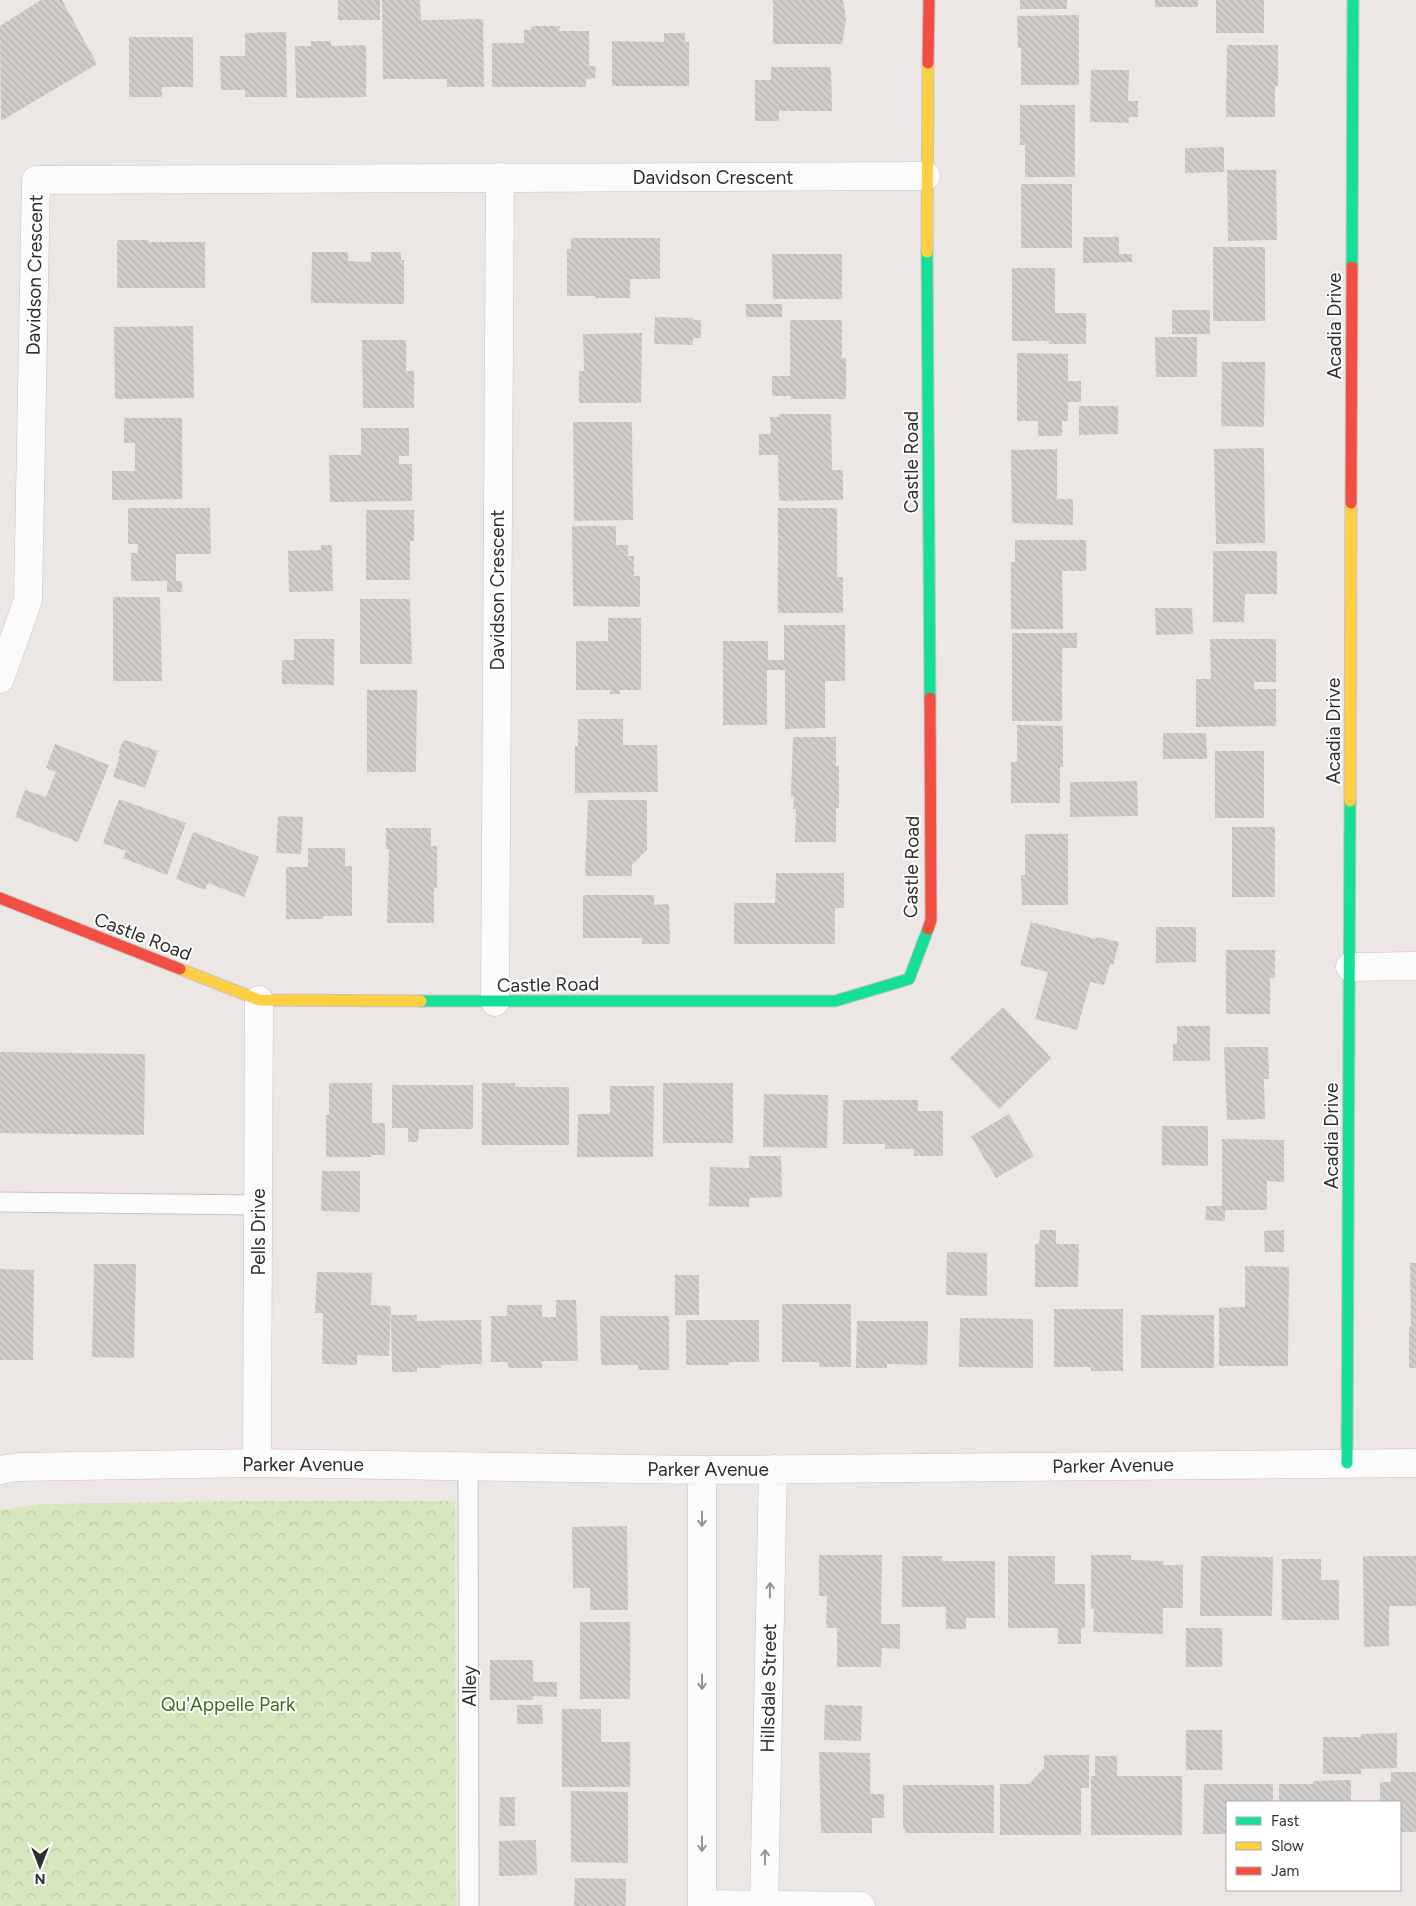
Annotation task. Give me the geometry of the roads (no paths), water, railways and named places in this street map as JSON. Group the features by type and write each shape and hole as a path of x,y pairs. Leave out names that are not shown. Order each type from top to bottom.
{"street":[{"name":"Castle Road","path":"0,898 259,1000 495,1002 836,1001 909,979 931,920 926,176 929,0"},
{"name":"Acadia Drive","path":"1347,1463 1352,0"},
{"name":"Davidson Crescent","path":"0,679 28,600 36,180 926,176"},
{"name":"Davidson Crescent","path":"495,1002 500,177"},
{"path":"1350,967 1416,966"},
{"name":"Pells Drive","path":"257,1463 259,1000"},
{"name":"Parker Avenue","path":"0,1470 19,1466 257,1463 702,1470 1416,1462"},
{"name":"Hillsdale Street","path":"764,1905 773,1469"},
{"path":"702,1470 702,1905 861,1906"}],"lane":[{"path":"0,1202 258,1205"},
{"name":"Alley","path":"468,1465 469,1906"}],"park label":[{"name":"Qu'Appelle Park","path":"228,1704"}]}
